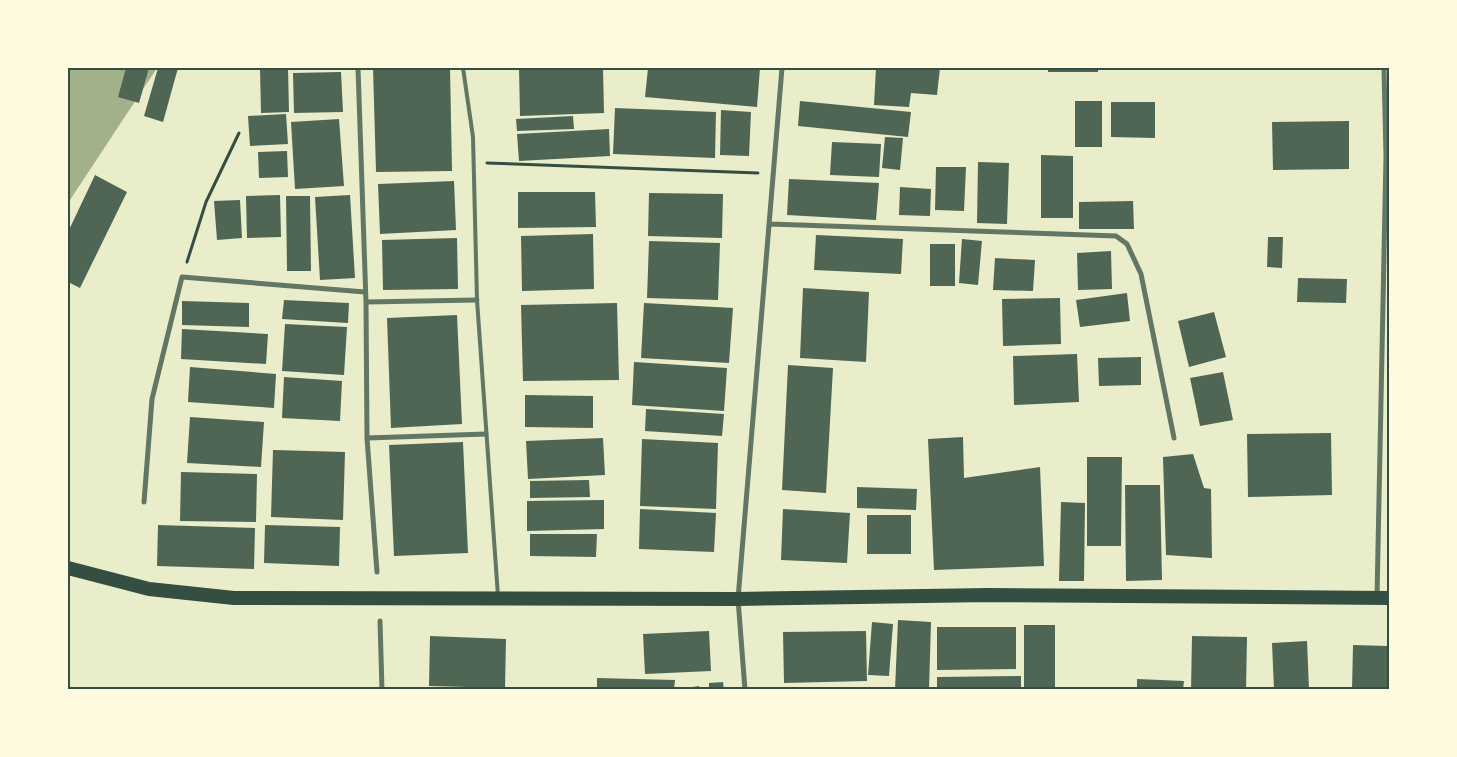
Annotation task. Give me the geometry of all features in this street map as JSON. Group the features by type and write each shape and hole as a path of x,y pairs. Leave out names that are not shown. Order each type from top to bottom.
{"highway":[{"path":"68,568 149,589 234,598 738,599 989,595 1383,598"}],"street":[{"path":"358,68 366,302 367,438 377,572"},
{"path":"744,690 738,599 782,68"},
{"path":"1383,598 1388,156 1384,68"},
{"path":"770,224 1116,236 1127,244 1141,274 1174,438"},
{"path":"144,502 152,399 182,277 365,292"},
{"path":"366,302 477,300"},
{"path":"367,438 486,434"},
{"path":"380,621 382,690"}],"lane":[{"path":"463,68 473,137 477,300 498,598"}],"path":[{"path":"182,277 206,202 239,133"},
{"path":"474,163 774,174"}],"shaded area":[{"path":"68,68 157,68 68,203"}],"building":[{"path":"126,68 149,68 139,103 118,97"},
{"path":"158,68 178,68 163,122 144,116"},
{"path":"260,68 288,68 289,112 261,113"},
{"path":"373,68 450,68 452,171 376,172"},
{"path":"519,68 603,68 604,113 520,116"},
{"path":"648,68 760,68 757,107 645,97"},
{"path":"876,68 940,68 937,95 911,93 909,107 874,105"},
{"path":"1048,68 1098,68 1098,72 1048,72"},
{"path":"1251,68 1300,68 1300,70 1251,70"},
{"path":"341,72 343,112 294,113 293,73"},
{"path":"800,101 911,112 908,137 798,126"},
{"path":"1075,101 1102,101 1102,147 1075,147"},
{"path":"1111,102 1155,102 1155,138 1111,137"},
{"path":"615,108 716,112 715,158 613,154"},
{"path":"721,110 751,112 749,156 720,155"},
{"path":"286,114 288,144 250,146 248,116"},
{"path":"573,116 574,129 517,131 516,119"},
{"path":"339,119 344,186 295,189 291,122"},
{"path":"1349,121 1349,169 1273,170 1272,122"},
{"path":"609,129 610,156 519,161 517,134"},
{"path":"885,137 903,138 900,170 882,168"},
{"path":"832,142 881,144 879,177 830,175"},
{"path":"287,151 288,177 259,178 258,152"},
{"path":"1041,155 1073,156 1073,218 1041,218"},
{"path":"978,162 1009,163 1007,224 977,223"},
{"path":"936,167 966,167 964,211 935,210"},
{"path":"95,175 127,192 80,288 68,282 68,232"},
{"path":"789,179 879,183 876,220 787,215"},
{"path":"454,181 456,230 380,234 378,184"},
{"path":"900,187 931,189 930,216 899,215"},
{"path":"518,192 595,192 596,227 518,228"},
{"path":"649,193 723,194 722,238 648,236"},
{"path":"280,195 281,237 247,238 246,196"},
{"path":"350,195 355,278 320,280 315,197"},
{"path":"286,196 310,196 311,271 287,271"},
{"path":"240,200 242,238 217,240 214,201"},
{"path":"1133,201 1134,229 1079,229 1079,202"},
{"path":"593,234 594,289 522,291 521,236"},
{"path":"816,235 903,239 901,274 814,270"},
{"path":"1268,237 1283,237 1282,268 1267,267"},
{"path":"457,238 458,289 383,290 382,240"},
{"path":"962,239 982,241 978,285 959,283"},
{"path":"649,241 720,243 718,300 647,298"},
{"path":"930,244 955,244 955,286 930,286"},
{"path":"1111,251 1112,289 1078,290 1077,253"},
{"path":"995,258 1035,260 1033,291 993,290"},
{"path":"1298,278 1347,279 1346,303 1297,302"},
{"path":"803,288 869,292 866,362 800,358"},
{"path":"1127,293 1130,321 1080,327 1076,300"},
{"path":"1060,298 1061,344 1003,346 1002,299"},
{"path":"284,300 349,303 348,323 282,319"},
{"path":"182,301 249,303 249,327 182,325"},
{"path":"617,303 619,380 523,381 521,305"},
{"path":"644,303 733,308 729,363 641,358"},
{"path":"1214,312 1226,357 1189,367 1178,321"},
{"path":"457,315 462,424 391,428 387,318"},
{"path":"285,324 347,327 344,375 282,371"},
{"path":"182,329 268,334 266,364 181,359"},
{"path":"1077,354 1079,402 1014,405 1013,356"},
{"path":"1141,357 1141,385 1099,386 1098,358"},
{"path":"634,362 727,368 724,411 632,405"},
{"path":"788,365 833,368 826,493 782,490"},
{"path":"190,367 276,374 274,408 188,402"},
{"path":"1223,372 1233,420 1200,426 1190,378"},
{"path":"284,377 342,381 340,421 282,418"},
{"path":"525,395 593,396 593,428 525,427"},
{"path":"646,409 724,414 722,436 645,431"},
{"path":"190,417 264,422 261,467 187,463"},
{"path":"1331,433 1332,495 1248,497 1247,434"},
{"path":"963,437 964,478 1040,467 1044,566 934,570 928,439"},
{"path":"603,438 605,475 528,479 526,441"},
{"path":"642,439 718,443 716,509 640,506"},
{"path":"463,442 468,553 394,556 389,445"},
{"path":"273,450 345,452 343,520 271,517"},
{"path":"1193,454 1204,488 1211,489 1212,558 1166,555 1163,457"},
{"path":"1087,457 1122,457 1121,546 1087,546"},
{"path":"181,472 257,474 256,522 180,521"},
{"path":"589,480 590,497 530,498 530,481"},
{"path":"1125,485 1160,485 1162,580 1126,581"},
{"path":"857,487 917,489 916,510 857,508"},
{"path":"604,500 604,529 527,531 527,501"},
{"path":"1061,502 1085,503 1084,581 1059,581"},
{"path":"640,509 716,513 714,552 639,549"},
{"path":"783,509 850,513 847,563 781,560"},
{"path":"867,515 911,515 911,554 867,554"},
{"path":"158,525 255,528 254,569 157,566"},
{"path":"265,525 340,527 339,566 264,563"},
{"path":"530,534 597,534 596,557 530,556"},
{"path":"898,620 931,622 929,690 895,690"},
{"path":"872,622 893,624 889,676 868,675"},
{"path":"1024,625 1055,625 1055,690 1024,690"},
{"path":"937,627 1016,627 1016,669 937,670"},
{"path":"709,631 711,671 645,674 643,634"},
{"path":"866,631 867,681 784,683 783,632"},
{"path":"430,636 506,639 505,688 429,686"},
{"path":"1192,636 1247,637 1246,690 1191,690"},
{"path":"1307,641 1309,690 1274,690 1272,643"},
{"path":"1353,645 1388,646 1387,690 1352,690"},
{"path":"1021,676 1021,690 937,690 937,677"},
{"path":"597,678 675,680 674,690 597,690"},
{"path":"1137,679 1184,681 1183,690 1137,690"},
{"path":"723,682 724,690 709,690 709,683"},
{"path":"699,686 700,690 686,690 686,688"}]}
